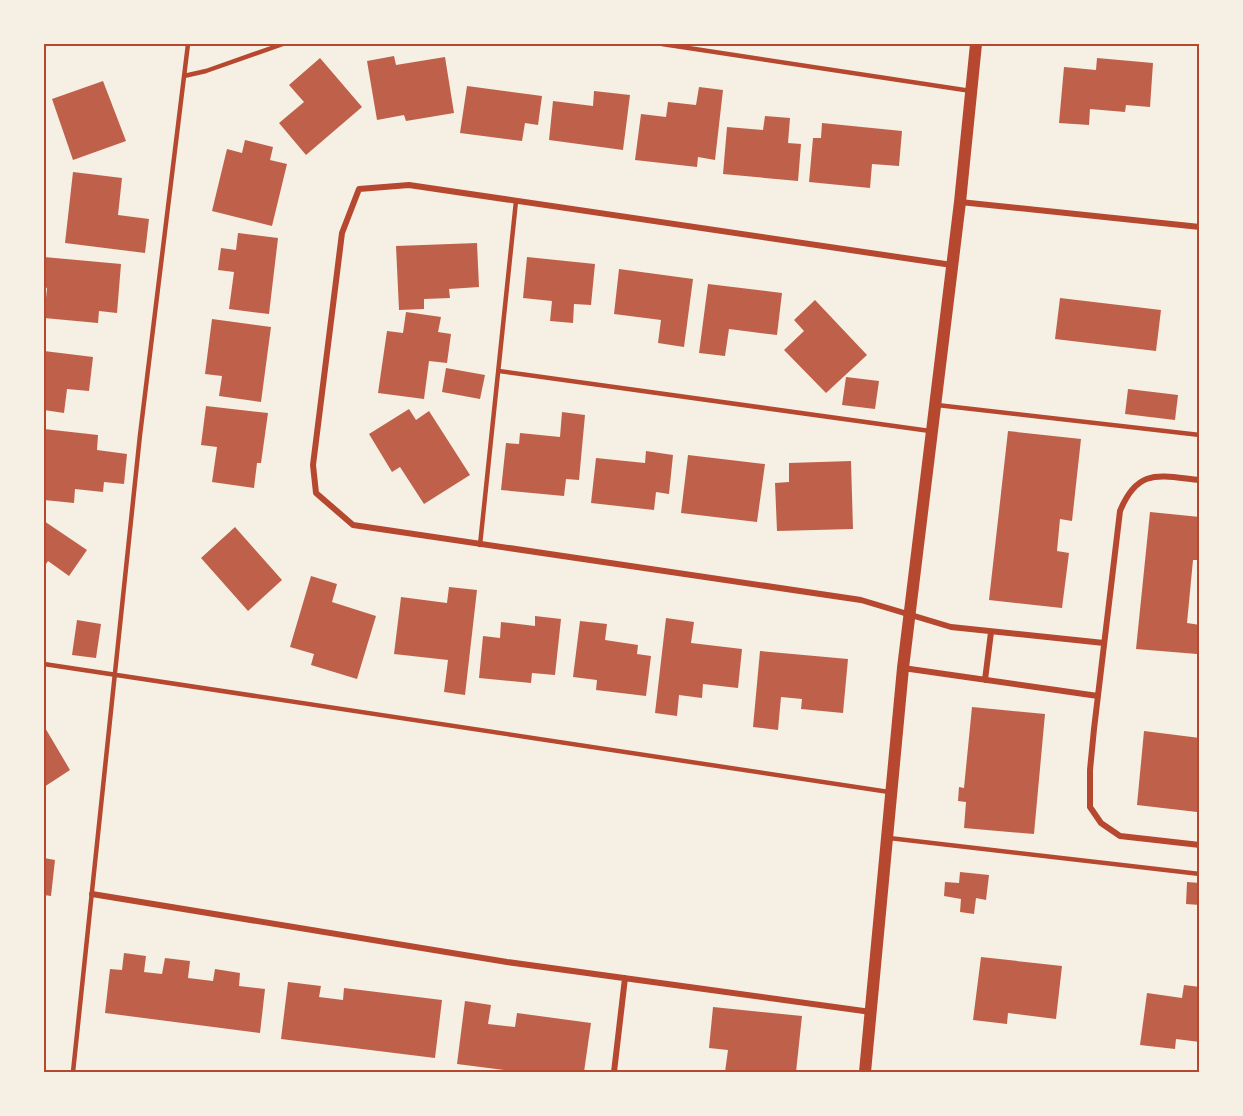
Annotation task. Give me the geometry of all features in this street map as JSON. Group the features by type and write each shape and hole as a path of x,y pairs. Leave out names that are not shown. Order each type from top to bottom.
{"main road":[{"path":"865,1072 903,668 960,202 976,44"}],"street":[{"path":"952,265 409,185 359,189 342,233 313,465 316,493 353,525 861,600 951,627 1104,643"},
{"path":"960,202 1200,227"},
{"path":"1200,480 1157,476 1135,485 1126,495 1120,511 1089,795 1090,807 1101,823 1120,836 1200,845"},
{"path":"985,680 991,632"},
{"path":"903,668 1098,696"},
{"path":"92,894 507,962 871,1012"},
{"path":"614,1072 625,978"}],"lane":[{"path":"73,1072 140,435 188,44"},
{"path":"184,76 206,71 282,44"},
{"path":"662,44 971,91"},
{"path":"480,545 516,201"},
{"path":"499,371 932,431"},
{"path":"935,404 1200,435"},
{"path":"44,664 891,792"},
{"path":"887,838 1200,874"}],"building":[{"path":"394,56 396,65 445,57 454,113 406,121 404,115 377,120 367,61"},
{"path":"320,58 362,107 306,155 279,123 304,102 289,85"},
{"path":"1097,58 1153,63 1150,107 1126,105 1125,112 1090,109 1089,125 1059,123 1064,67 1096,70"},
{"path":"103,81 126,141 73,160 52,99"},
{"path":"467,86 542,96 538,125 525,123 522,141 460,133"},
{"path":"699,87 723,90 715,160 698,157 697,167 635,160 641,114 666,117 668,102 696,105"},
{"path":"594,91 630,95 623,150 549,140 553,101 593,106"},
{"path":"765,116 790,118 788,143 801,144 798,181 723,174 727,127 763,130"},
{"path":"822,123 902,131 899,166 872,164 870,188 809,182 813,138 821,138"},
{"path":"245,140 273,147 270,160 287,164 272,226 212,211 227,149 242,153"},
{"path":"73,172 122,178 118,215 149,219 145,253 65,243"},
{"path":"238,233 278,238 269,314 229,309 234,272 218,270 221,248 236,250"},
{"path":"477,243 479,287 449,289 450,298 424,299 424,309 399,310 396,246"},
{"path":"44,257 121,264 117,313 99,311 98,323 44,318 47,288 44,287"},
{"path":"527,257 595,264 591,305 574,304 573,323 550,321 552,301 523,298"},
{"path":"619,269 693,279 684,347 658,343 661,320 614,314"},
{"path":"708,284 782,293 777,335 729,329 725,356 699,353"},
{"path":"1060,298 1161,310 1156,351 1055,339"},
{"path":"815,300 867,355 826,393 784,350 804,331 794,320"},
{"path":"406,312 441,317 438,332 451,334 447,363 429,361 424,399 378,393 387,331 403,333"},
{"path":"212,319 271,327 261,402 219,396 222,376 205,374"},
{"path":"44,351 93,357 89,391 67,389 64,413 44,410"},
{"path":"446,368 485,375 480,399 442,392"},
{"path":"846,377 879,381 875,409 842,405"},
{"path":"1128,389 1178,395 1175,420 1125,414"},
{"path":"206,406 268,413 261,463 257,463 254,488 212,482 217,447 201,445"},
{"path":"409,409 416,420 429,411 470,475 424,504 400,467 392,472 369,434"},
{"path":"562,412 585,415 579,480 566,479 564,496 501,490 506,443 519,444 520,433 560,437"},
{"path":"44,429 98,435 97,450 127,454 124,484 104,482 103,492 75,489 74,503 44,500"},
{"path":"1008,431 1081,439 1072,521 1060,519 1057,551 1069,553 1062,608 989,600"},
{"path":"646,451 673,455 669,494 656,492 654,510 591,503 596,458 645,463"},
{"path":"688,455 765,464 757,522 681,513"},
{"path":"851,461 853,529 777,531 775,483 789,482 789,463"},
{"path":"1150,512 1200,517 1200,560 1193,560 1187,623 1200,625 1197,654 1136,649"},
{"path":"44,521 87,550 69,576 48,561 44,567"},
{"path":"235,527 282,580 248,611 201,558"},
{"path":"311,576 337,584 332,602 376,616 357,679 311,665 314,654 290,647"},
{"path":"449,587 477,590 465,695 444,692 448,660 394,654 401,597 447,603"},
{"path":"535,616 561,619 555,675 532,673 531,683 479,678 483,636 500,638 501,622 535,626"},
{"path":"666,618 694,622 691,643 742,649 738,688 703,684 702,698 679,695 677,716 655,713"},
{"path":"77,620 101,624 96,658 72,655"},
{"path":"580,621 607,624 605,640 638,645 637,654 651,656 646,696 596,690 597,680 573,677"},
{"path":"760,651 848,659 843,713 801,709 802,699 781,697 778,730 753,727"},
{"path":"972,707 1045,714 1034,834 964,828 966,802 958,801 959,787 964,788"},
{"path":"44,726 70,770 44,787"},
{"path":"1144,731 1200,738 1200,792 1197,812 1137,805"},
{"path":"44,858 55,860 51,896 44,895"},
{"path":"960,872 989,875 986,900 976,898 974,914 960,912 961,899 944,896 945,882 959,883"},
{"path":"1187,882 1200,883 1200,905 1186,904"},
{"path":"124,953 146,956 144,972 162,974 165,958 190,961 188,978 213,981 215,969 240,973 239,986 265,989 260,1033 105,1013 110,969 122,970"},
{"path":"981,957 1062,966 1056,1019 1008,1013 1007,1024 973,1020"},
{"path":"288,982 321,986 319,997 343,1000 344,988 442,1000 435,1058 281,1039"},
{"path":"1184,985 1200,987 1200,1042 1176,1039 1175,1049 1140,1045 1147,993 1182,998"},
{"path":"465,1001 491,1005 488,1024 515,1027 517,1013 591,1023 584,1072 519,1072 457,1064"},
{"path":"713,1007 802,1016 796,1072 725,1072 728,1050 709,1048"}]}
